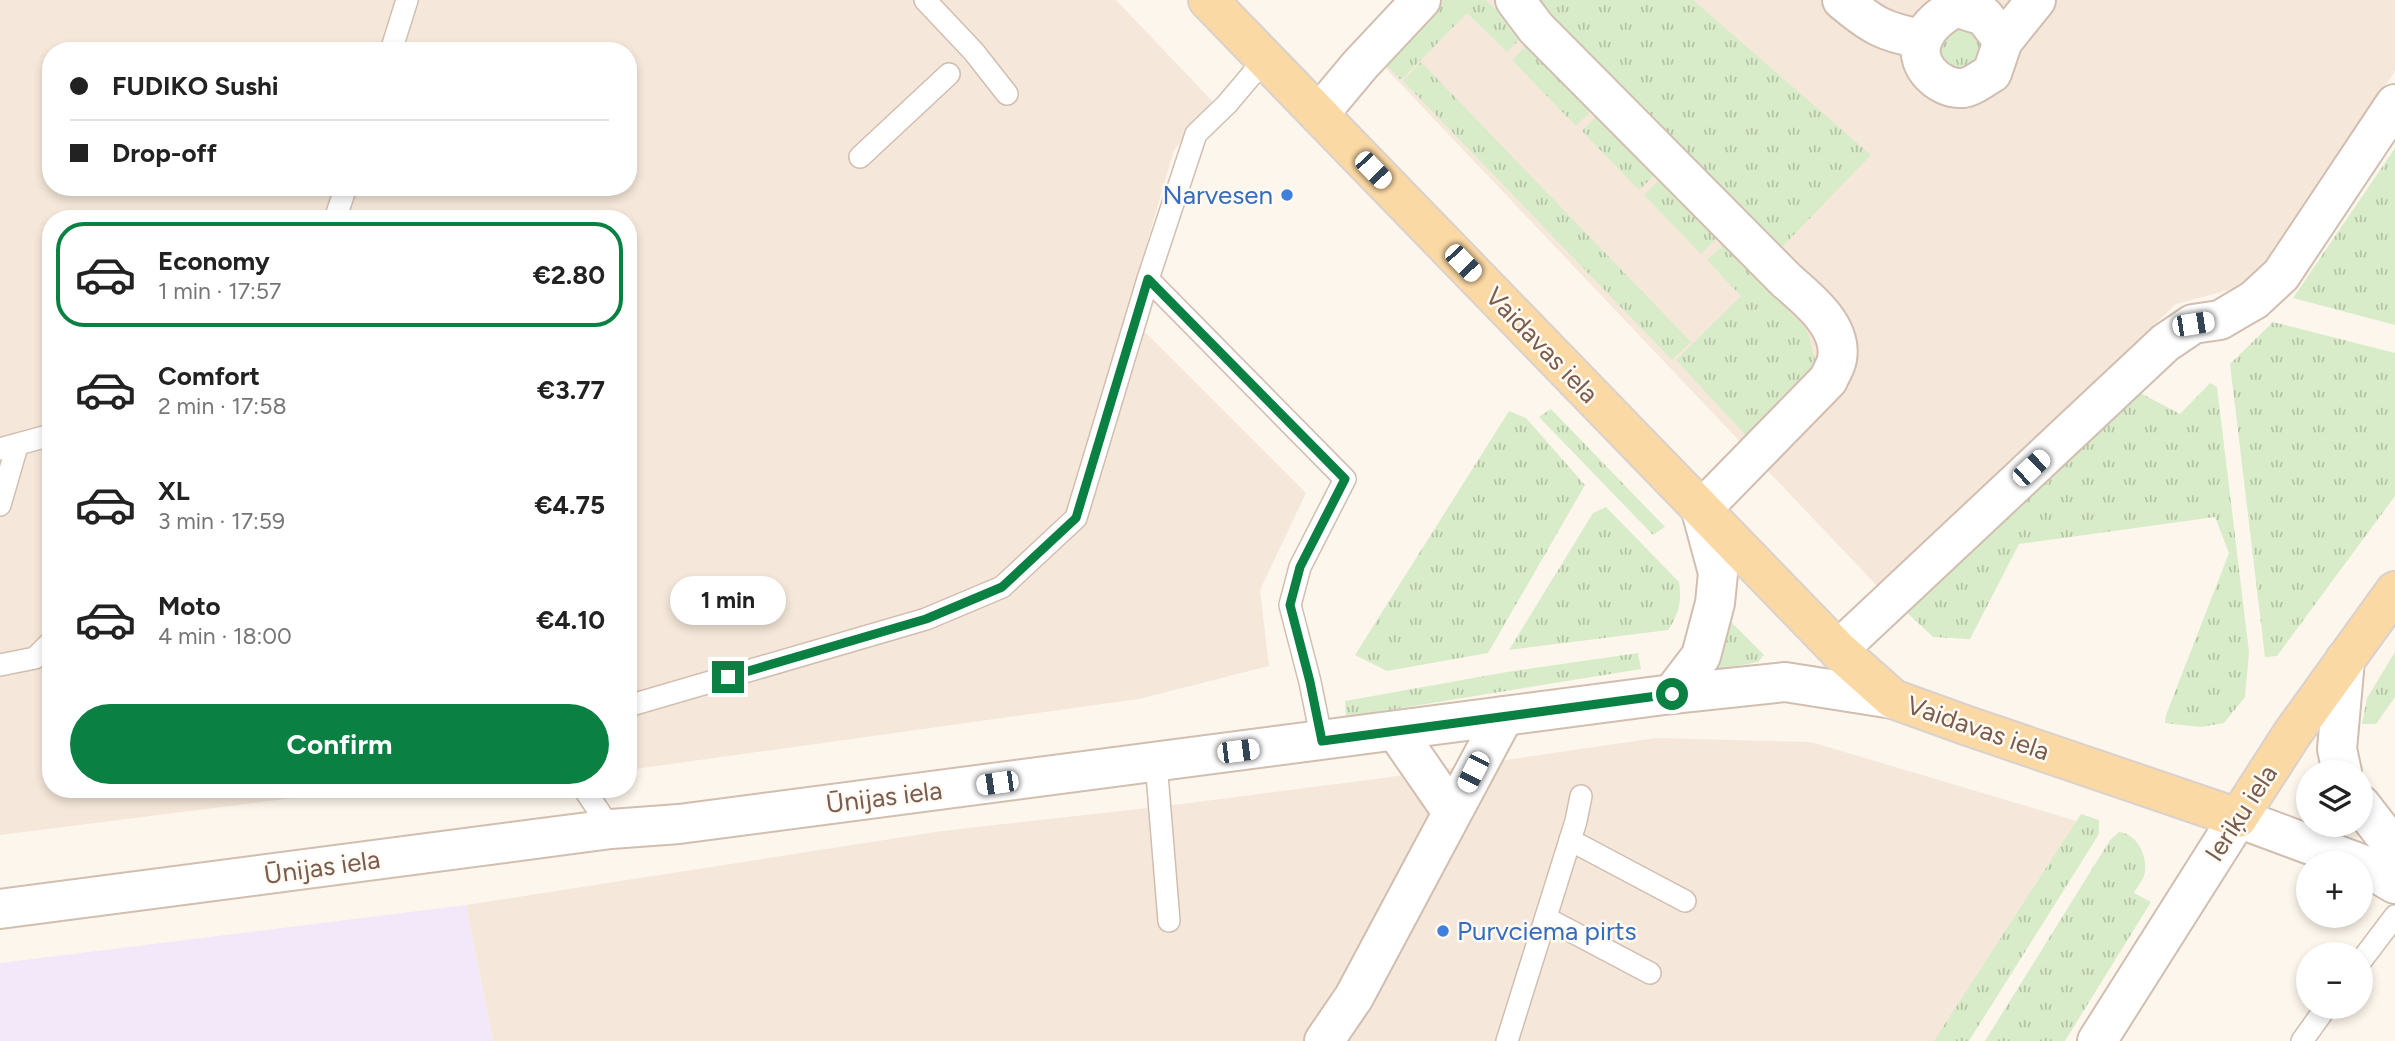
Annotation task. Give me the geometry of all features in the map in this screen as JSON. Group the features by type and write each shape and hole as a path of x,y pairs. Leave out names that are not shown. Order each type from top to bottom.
{"main road":[{"name":"Vaidavas iela","path":"1208,0 1838,650 1893,699 2238,818"},
{"name":"Ieriķu iela","path":"2238,818 2292,734 2395,592"}],"street":[{"path":"1320,114 1360,65 1421,0"},
{"path":"1515,0 1545,37 1787,281 1817,307 1835,336 1838,357 1829,380 1701,510"},
{"path":"1842,0 1870,24 1894,34 1922,39"},
{"path":"2003,41 1984,16 1955,7 1935,21 1922,39 1922,62 1932,77 1950,87 1966,88 1992,73 2003,41 2036,0"},
{"path":"1838,650 2165,343 2193,324 2220,320 2242,307 2281,275 2395,104"},
{"name":"Vaidavas iela","path":"1672,694 1701,656 1715,603 1718,573 1701,510"},
{"path":"2339,760 2337,749 2345,660"},
{"name":"Ūnijas iela","path":"0,909 611,829 679,824 1672,694 1786,682 1893,699"},
{"path":"1324,1041 1354,997 1504,716"},
{"path":"1396,731 1452,812"},
{"path":"2238,818 2327,851"},
{"name":"Ieriķu iela","path":"2097,1041 2238,818"},
{"path":"2373,821 2395,849"},
{"path":"2373,871 2395,884"}],"lane":[{"path":"394,42 407,0"},
{"path":"925,0 974,52 1007,94"},
{"path":"637,703 926,619 1002,587 1076,518 1148,279 1196,134 1227,104 1265,59"},
{"path":"860,157 949,74"},
{"path":"1148,279 1345,479 1300,567 1290,605 1322,741"},
{"path":"0,505 8,448 42,438"},
{"path":"0,665 35,658 42,651"},
{"path":"1156,762 1169,922"},
{"path":"1507,1041 1570,840 1581,796"},
{"path":"590,798 611,829"},
{"path":"1570,840 1685,901"},
{"path":"2373,945 2395,916"},
{"path":"1546,918 1650,973"},
{"path":"2303,1041 2318,1019"}],"shaded area":[{"path":"0,0 1116,0 1214,103 1174,150 1137,277 1141,328 1306,493 1260,590 1269,666 1139,699 637,769 637,210 42,210 42,798 293,798 0,835"},
{"path":"1430,0 2395,0 2395,71 2255,283 2176,304 1880,589 1376,58"},
{"path":"1656,738 1811,742 2097,827 1963,1041 493,1041 466,905 942,831 1383,778"},
{"path":"466,905 493,1041 0,1041 0,963"}],"green space":[{"path":"1444,0 1486,0 1523,36 1507,52 1467,13 1401,80 1383,62"},
{"path":"1535,0 1693,0 1871,155 1781,248"},
{"path":"1957,22 1978,27 1989,45 1984,65 1959,78 1936,52 1941,38"},
{"path":"1529,43 1593,109 1576,126 1512,60"},
{"path":"1421,62 1691,342 1672,360 1403,81"},
{"path":"1599,114 1657,173 1639,190 1582,131"},
{"path":"2395,148 2395,325 2293,298"},
{"path":"1661,178 1719,236 1701,254 1644,195"},
{"path":"1725,244 1807,330 1816,363 1752,442 1676,360 1741,296 1707,260"},
{"path":"2273,322 2395,353 2395,496 2277,656 2265,657 2230,364"},
{"path":"2210,383 2217,387 2249,652 2245,697 2224,723 2200,727 2165,723 2229,553 2215,517 2019,544 1970,639 1933,637 1902,608 2133,389 2180,414"},
{"path":"1551,409 1665,527 1653,535 1539,417"},
{"path":"1509,411 1526,418 1585,485 1488,653 1387,671 1355,655"},
{"path":"1606,507 1679,582 1679,607 1668,630 1509,650 1593,513"},
{"path":"1729,620 1764,655 1758,662 1713,671"},
{"path":"2395,652 2395,697 2376,724 2362,724 2367,698"},
{"path":"1638,653 1641,669 1346,717 1345,701 1507,672"},
{"path":"2081,814 2099,820 2099,834 1969,1041 1934,1041"},
{"path":"2119,832 2131,837 2140,846 2145,872 2134,893 2151,902 2065,1041 1985,1041 2110,840"}],"place":[{"name":"Narvesen","path":"1287,195"},
{"name":"Purvciema pirts","path":"1443,931"}],"route":[{"path":"728,677 926,619 1002,587 1076,518 1148,279 1345,479 1300,567 1290,605 1322,741 1672,694"}]}
